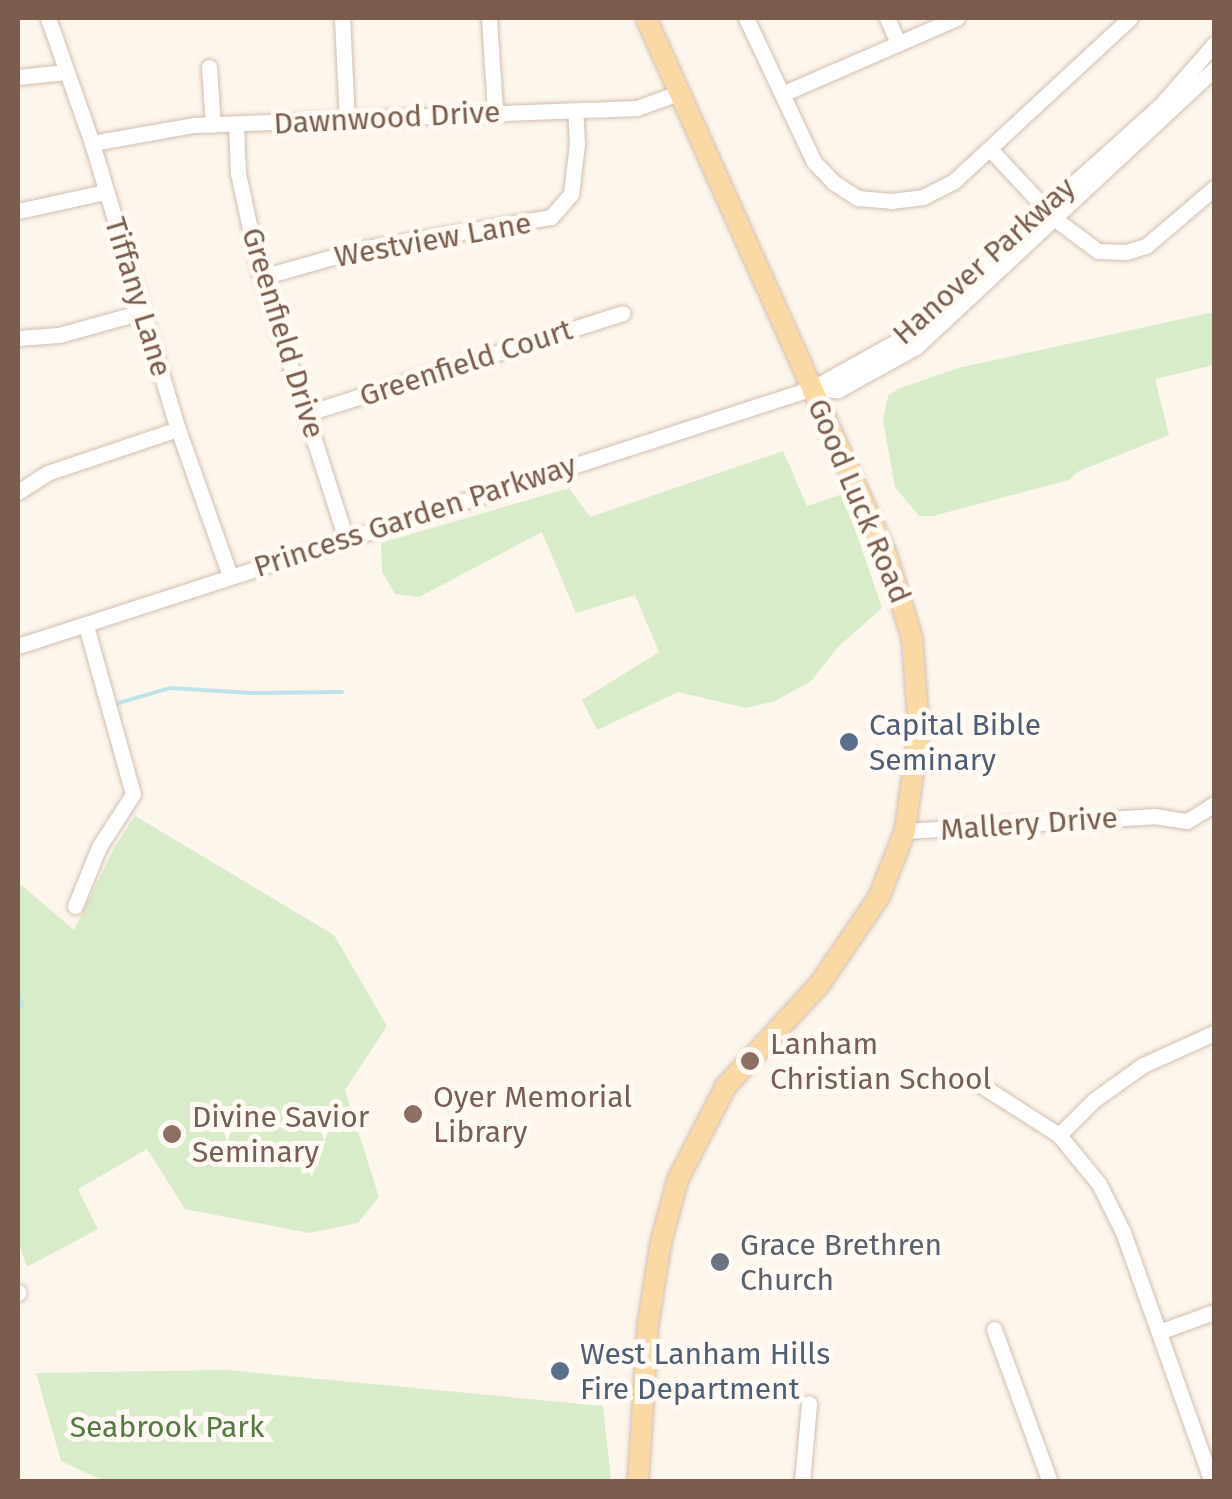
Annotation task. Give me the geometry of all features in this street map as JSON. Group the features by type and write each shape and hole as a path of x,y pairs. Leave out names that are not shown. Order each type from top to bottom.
{"main road":[{"name":"Good Luck Road","path":"638,1482 650,1316 678,1178 726,1086 820,985 879,897 905,831 919,729 905,605 879,534 646,18"}],"street":[{"name":"Tiffany Lane","path":"48,18 92,143 178,429 230,576"},
{"path":"342,18 347,119"},
{"path":"489,18 495,112"},
{"path":"746,18 814,162 842,189 865,200 909,200 930,195 953,182 1130,18"},
{"path":"887,18 898,43"},
{"path":"782,94 957,18"},
{"name":"Hanover Parkway","path":"813,388 838,390 916,347 1160,106 1214,44"},
{"path":"209,66 213,125"},
{"name":"Hanover Parkway","path":"1050,213 1214,69"},
{"path":"18,78 66,72"},
{"name":"Dawnwood Drive","path":"92,143 146,130 213,125 646,107 681,92"},
{"name":"Westview Lane","path":"262,277 361,249 551,217 567,202 572,185 574,111"},
{"name":"Greenfield Drive","path":"236,124 238,173 262,277 346,539"},
{"path":"990,149 1088,247 1126,252 1153,242 1214,188"},
{"path":"18,211 106,192"},
{"path":"18,338 59,334 142,312"},
{"name":"Greenfield Court","path":"308,412 623,313"},
{"name":"Princess Garden Parkway","path":"18,646 813,388"},
{"path":"18,492 48,473 178,429"},
{"path":"75,906 99,847 133,794 86,626"},
{"name":"Mallery Drive","path":"905,831 1154,816 1187,820 1214,804"},
{"path":"1058,1134 1094,1100 1143,1065 1214,1033"},
{"path":"973,1080 1058,1134 1087,1166 1110,1203 1212,1482"},
{"path":"1160,1332 1214,1312"},
{"path":"994,1329 1050,1482"},
{"path":"802,1482 809,1403"}],"green space":[{"path":"1214,312 1214,365 1155,379 1169,435 1079,471 1069,480 933,516 919,516 895,487 883,421 888,396 898,389 958,368"},
{"path":"783,451 807,506 843,494 882,608 838,647 811,681 775,701 746,708 678,692 597,730 582,700 659,652 635,595 576,613 542,532 419,597 395,594 382,572 381,543 569,488 590,517"},
{"path":"135,816 334,935 387,1026 345,1090 379,1197 358,1223 309,1233 185,1209 147,1149 78,1189 98,1229 27,1267 18,1242 18,882 74,930 115,846"},
{"name":"Seabrook Park","path":"226,1370 603,1406 611,1481 104,1481 61,1461 36,1373"}],"waterway":[{"path":"115,704 170,688 251,693 342,692"},
{"path":"18,992 22,1005"}],"place":[{"name":"Capital Bible Seminary","path":"849,742"},
{"name":"Lanham Christian School","path":"750,1061"},
{"name":"Oyer Memorial Library","path":"413,1114"},
{"name":"Divine Savior Seminary","path":"172,1134"},
{"name":"Grace Brethren Church","path":"720,1262"},
{"name":"West Lanham Hills Fire Department","path":"560,1371"}]}
